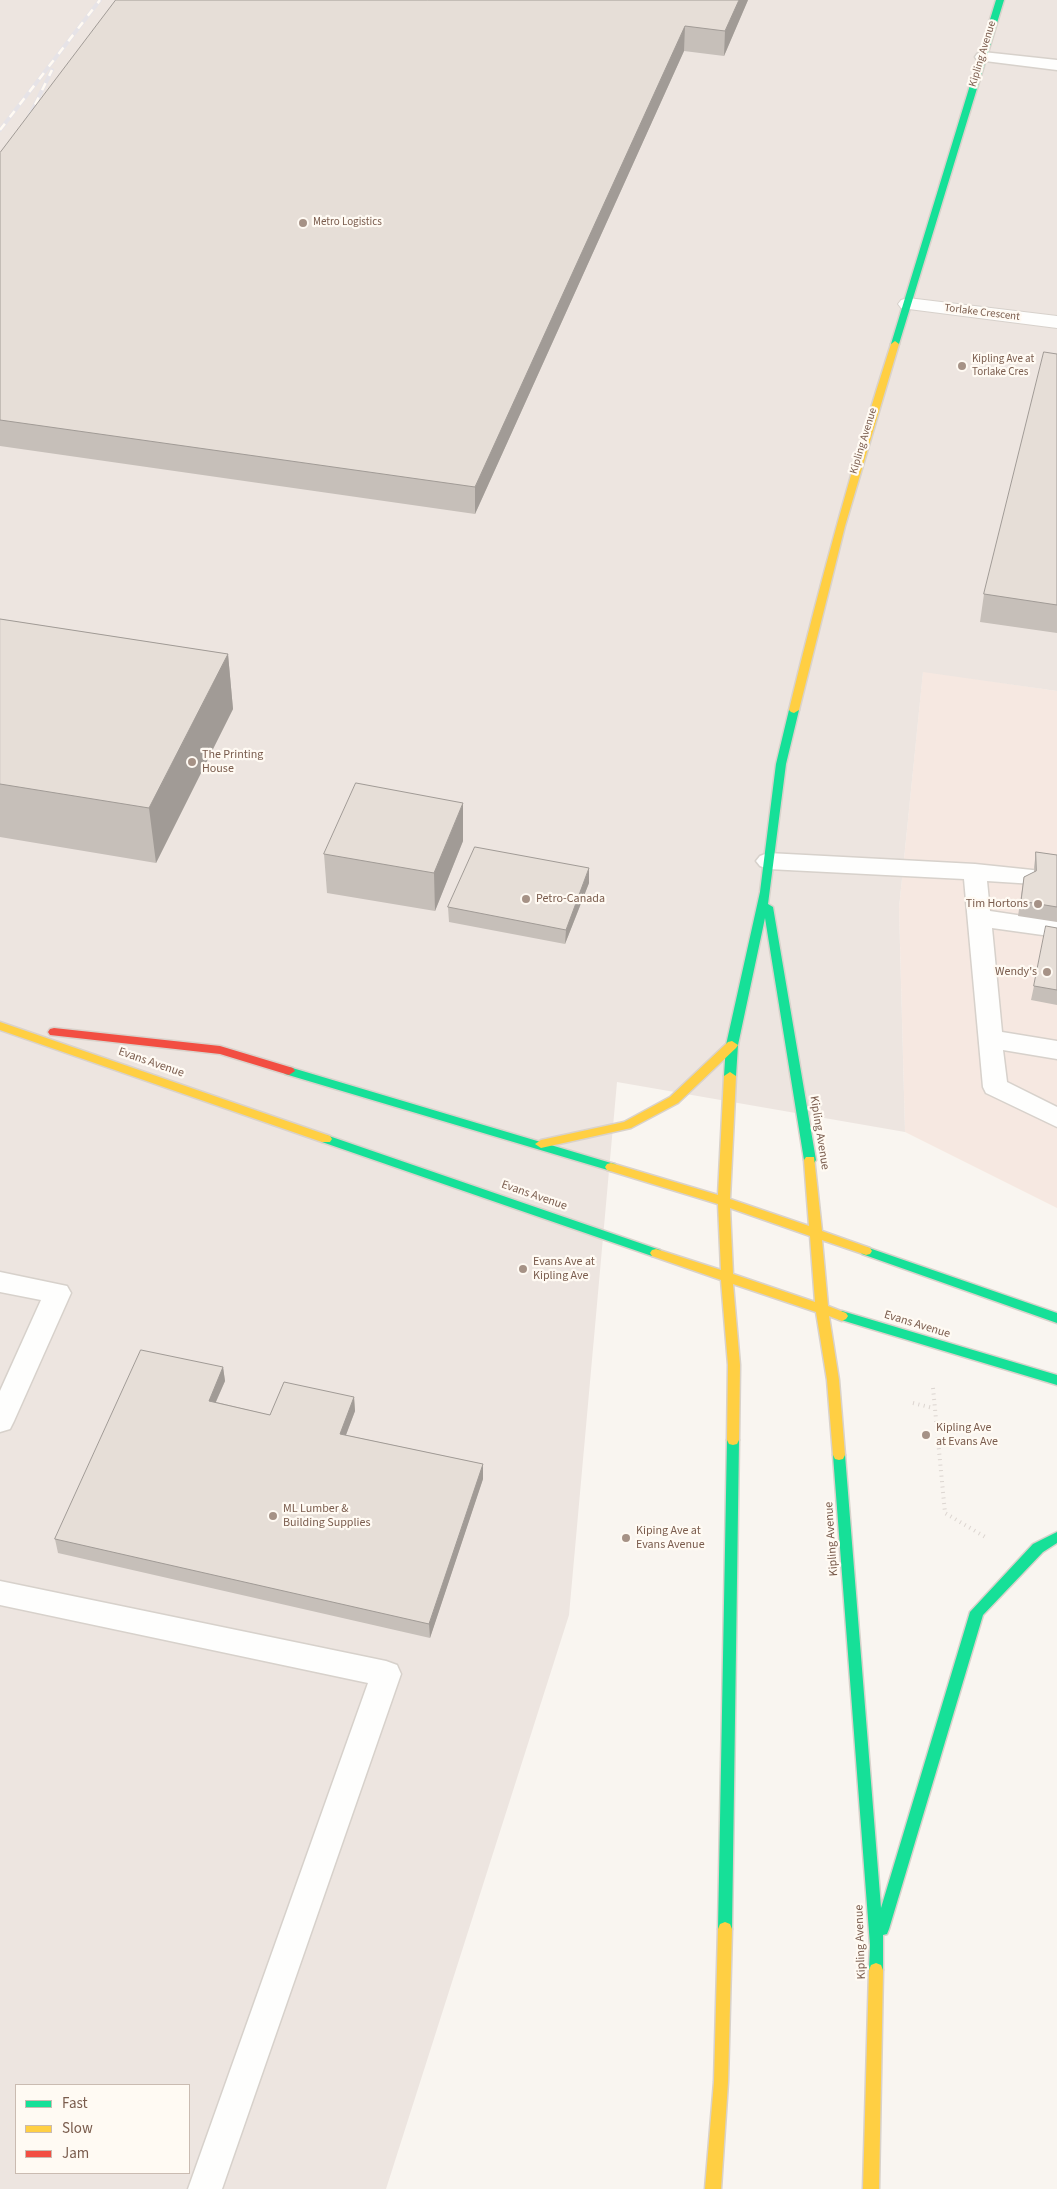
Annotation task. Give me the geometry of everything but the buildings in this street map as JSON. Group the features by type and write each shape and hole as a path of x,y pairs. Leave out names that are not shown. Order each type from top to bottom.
{"main road":[{"name":"Kipling Avenue","path":"713,2189 721,2082 729,1774 734,1365 727,1278 724,1201 732,1045 766,892 768,861 781,764 825,579 863,443 908,304 1000,0"},
{"name":"Kipling Avenue","path":"766,892 810,1162 822,1310 833,1380 877,1945 871,2189"},
{"name":"Evans Avenue","path":"2,1030 220,1050 540,1144 724,1201 1057,1318"},
{"name":"Evans Avenue","path":"2,1030 822,1310 1057,1380"},
{"path":"540,1144 627,1125 674,1100 732,1045"},
{"path":"877,1945 977,1612 1038,1548 1057,1537"}],"street":[{"name":"Torlake Crescent","path":"908,304 1057,322"}],"lane":[{"path":"983,57 1057,65"},
{"path":"768,861 1034,876"},
{"path":"975,872 981,918 995,1087 1057,1118"},
{"path":"981,918 1057,929"},
{"path":"990,1039 1057,1050"},
{"path":"0,1282 58,1293 0,1420"},
{"path":"0,1593 386,1674 205,2189"}],"path":[{"path":"933,1388 933,1408 945,1513 988,1538"},
{"path":"913,1402 933,1408"}],"shaded area":[{"path":"0,0 1057,0 1057,691 923,672 899,908 905,1132 617,1082 569,1615 386,2189 0,2189"},
{"path":"923,671 1057,691 1057,1208 905,1132 899,908"}],"railway":[{"path":"0,130 100,0"},
{"path":"28,119 52,70"}],"traffic: fast":[{"path":"895,344 1000,0"},
{"path":"730,1076 732,1045 765,892 781,764 794,710"},
{"path":"768,907 810,1160"},
{"path":"289,1071 611,1167"},
{"path":"326,1139 656,1253"},
{"path":"866,1251 1057,1318"},
{"path":"842,1316 1057,1380"},
{"path":"725,1929 733,1440"},
{"path":"839,1455 877,1945 876,1970"},
{"path":"882,1929 977,1612 1038,1548 1057,1537"}],"traffic: slow":[{"path":"794,710 841,526 895,344"},
{"path":"0,1026 326,1139"},
{"path":"541,1144 627,1125 674,1100 732,1045"},
{"path":"730,1076 724,1201 727,1278 734,1365 733,1440"},
{"path":"810,1160 822,1310 833,1380 839,1455"},
{"path":"611,1167 724,1201 866,1251"},
{"path":"656,1253 842,1316"},
{"path":"713,2189 721,2082 725,1929"},
{"path":"871,2189 876,1970"}],"traffic: jam":[{"path":"54,1032 220,1050 289,1071"}],"place":[{"name":"Metro Logistics","path":"303,223"},
{"name":"Kipling Ave at Torlake Cres","path":"962,366"},
{"name":"The Printing House","path":"192,762"},
{"name":"Petro-Canada","path":"526,899"},
{"name":"Tim Hortons","path":"1038,904"},
{"name":"Wendy's","path":"1047,972"},
{"name":"Evans Ave at Kipling Ave","path":"523,1269"},
{"name":"Kipling Ave at Evans Ave","path":"926,1435"},
{"name":"ML Lumber & Building Supplies","path":"273,1516"},
{"name":"Kiping Ave at Evans Avenue","path":"626,1538"}]}
